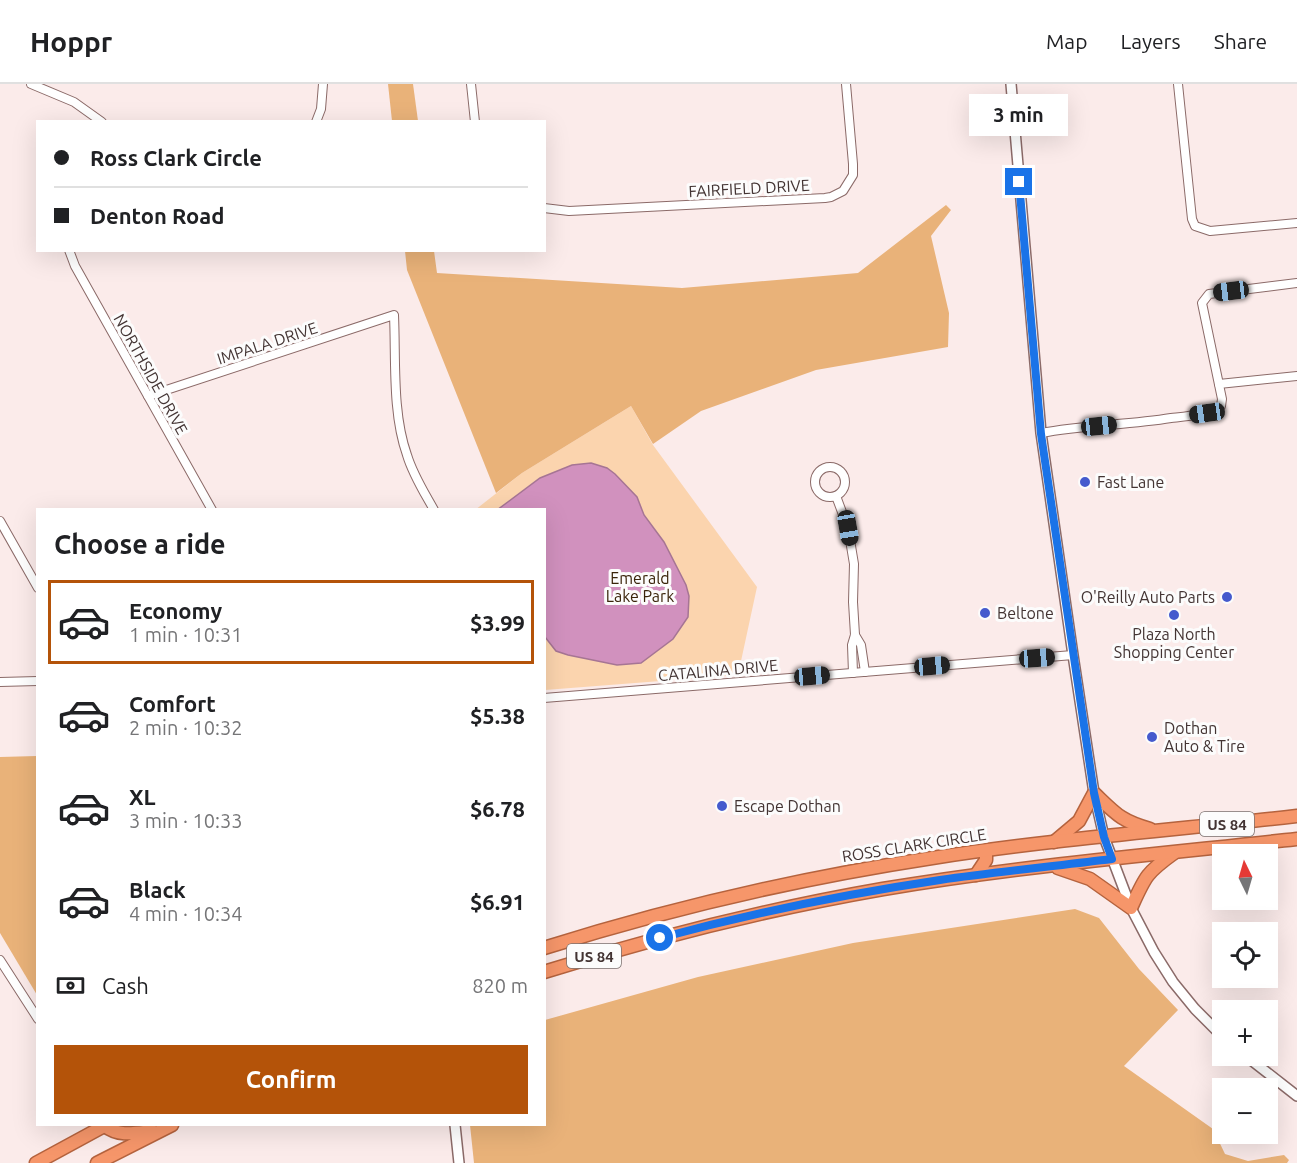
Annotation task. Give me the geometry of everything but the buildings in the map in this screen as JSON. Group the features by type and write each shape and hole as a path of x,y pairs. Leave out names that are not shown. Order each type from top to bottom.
{"highway":[{"path":"1052,843 1079,821 1094,793 1119,817 1132,824 1157,831"},
{"name":"ROSS CLARK CIRCLE","path":"546,947 731,896 880,866 987,850 1297,816"},
{"name":"US 84","path":"546,971 644,942 737,918 884,889 976,875 1297,839"},
{"path":"976,875 986,860 987,850"},
{"path":"1051,866 1090,879 1131,908 1144,879 1151,870 1174,852"},
{"path":"880,866 884,889"},
{"path":"731,896 737,918"},
{"path":"36,1163 103,1126"},
{"path":"106,1126 121,1134 167,1127"},
{"path":"98,1163 167,1127"}],"street":[{"path":"31,84 74,102 97,120"},
{"path":"317,120 321,109 323,84"},
{"path":"471,84 475,120"},
{"name":"FAIRFIELD DRIVE","path":"546,208 569,211 831,197 843,191 853,175 854,164 846,84"},
{"path":"1011,84 1041,434 1094,793 1104,837 1131,908 1173,982 1212,1026"},
{"path":"1178,84 1192,219 1195,226 1210,231 1297,223"},
{"name":"NORTHSIDE DRIVE","path":"70,252 75,266 211,508"},
{"path":"1041,434 1207,413 1221,406 1222,399 1202,303 1206,296 1297,283"},
{"name":"IMPALA DRIVE","path":"148,396 394,315 398,411 403,442 419,484 433,508"},
{"path":"1219,384 1297,376"},
{"path":"824,468 838,469 844,476 844,486 836,496 823,496 816,489 814,479 816,474 824,468"},
{"path":"836,496 848,528 854,564 853,673"},
{"path":"0,522 36,585"},
{"path":"855,635 861,645 864,672"},
{"name":"CATALINA DRIVE","path":"546,698 1073,656"},
{"path":"0,682 36,681"},
{"path":"0,960 36,1016"},
{"path":"1259,1066 1297,1096"},
{"path":"455,1126 459,1163"}],"green space":[{"name":"Emerald Lake Park","path":"631,406 653,445 757,587 738,675 546,690 546,508 478,508 522,473"}],"shaded area":[{"path":"388,84 413,84 418,120 392,120"},
{"path":"946,205 951,210 931,236 949,313 948,347 816,370 701,411 653,444 631,406 522,473 496,493 407,270 405,252 434,252 437,273 682,288 858,273"},
{"path":"591,463 607,468 637,497 644,515 664,542 686,585 689,596 688,617 673,639 641,663 617,665 556,651 546,638 546,508 500,508 540,478 572,465"},
{"path":"36,756 36,993 0,933 0,757"},
{"path":"1075,909 1099,918 1139,969 1178,1010 1124,1066 1212,1128 1212,1144 1220,1144 1225,1154 1248,1161 1284,1155 1289,1160 1287,1163 474,1163 470,1126 546,1126 546,1020 698,977 853,943"}],"place":[{"name":"Fast Lane","path":"1085,482"},
{"name":"O'Reilly Auto Parts","path":"1227,597"},
{"name":"Beltone","path":"985,613"},
{"name":"Plaza North Shopping Center","path":"1174,615"},
{"name":"Dothan Auto & Tire","path":"1152,737"},
{"name":"Escape Dothan","path":"722,806"}],"route":[{"path":"660,938 737,918 884,889 976,875 1112,859 1104,837 1094,793 1041,434 1019,182"}]}
